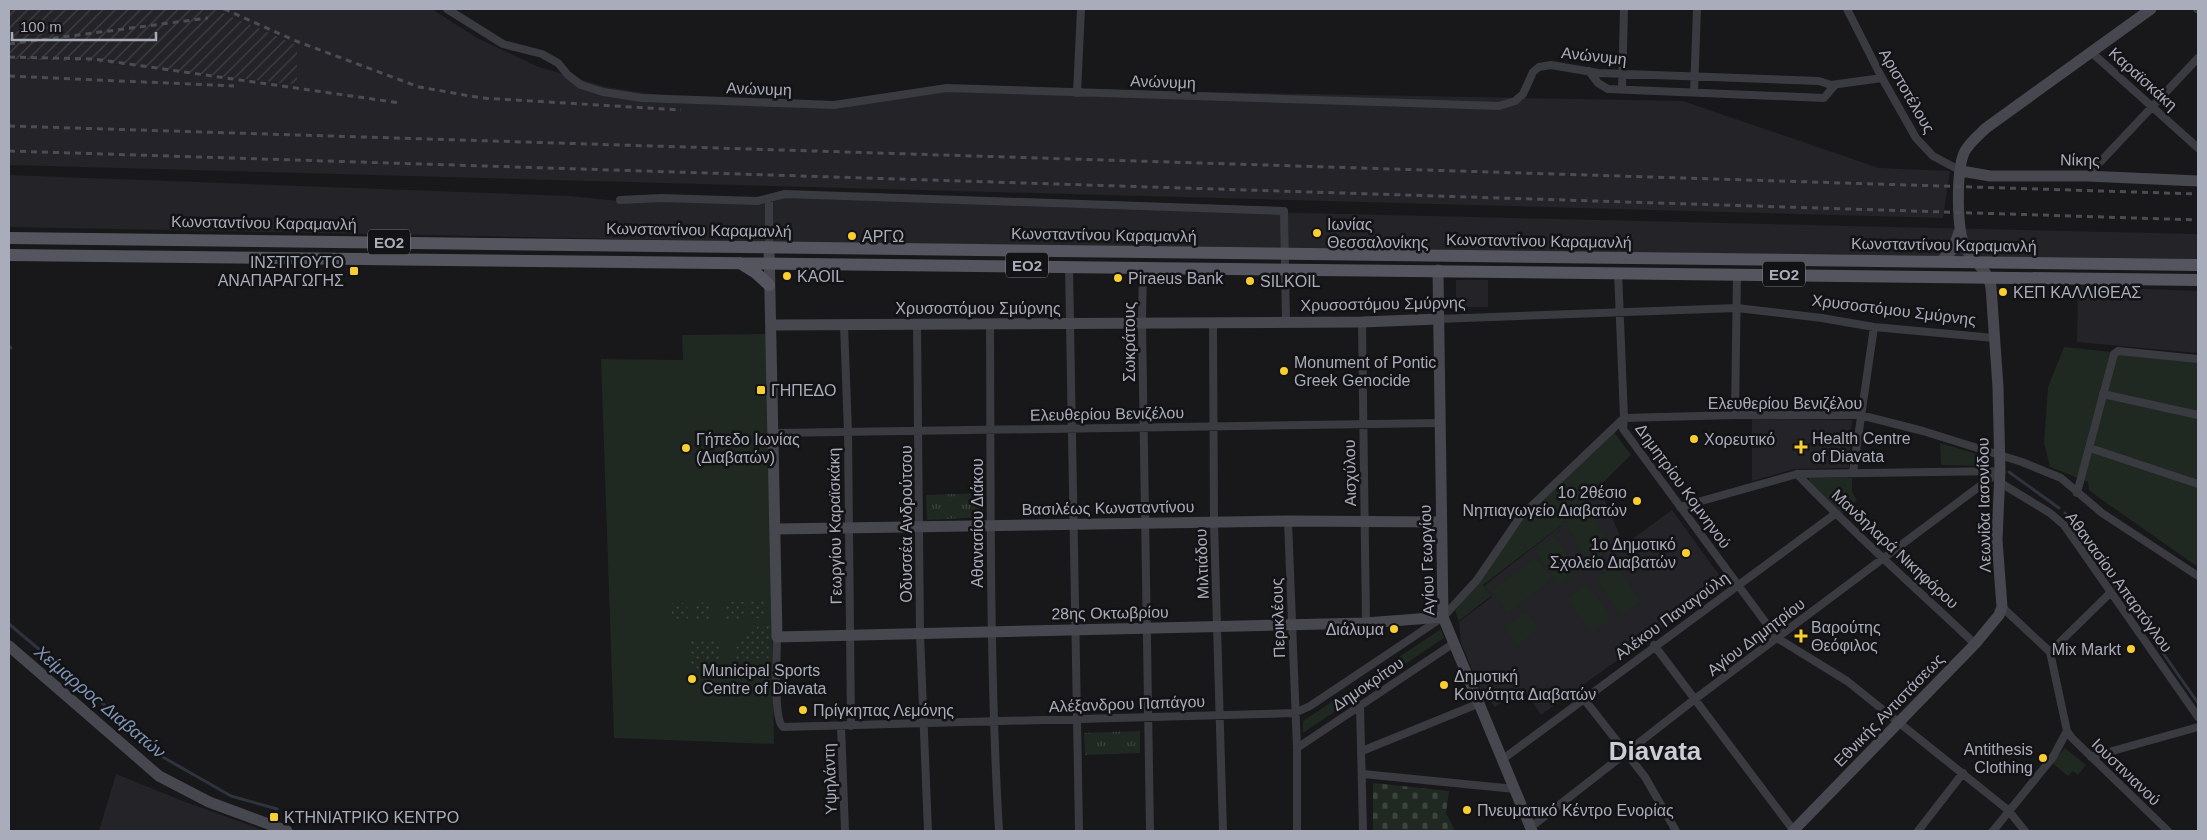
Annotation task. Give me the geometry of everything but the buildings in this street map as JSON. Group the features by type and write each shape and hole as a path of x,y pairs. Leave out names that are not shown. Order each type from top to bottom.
{"main road":[{"name":"Κωνσταντίνου Καραμανλή","path":"9,238 2198,265"},
{"name":"Κωνσταντίνου Καραμανλή","path":"9,255 1737,273 2198,280"},
{"path":"740,263 756,273 769,285"}],"street":[{"name":"Ανώνυμη","path":"447,9 504,44 542,54 558,62 581,85 603,92 642,98 834,105 947,88 1499,106 1515,101 1522,94 1533,72 1539,67 1550,65 1589,72 1819,81 1835,85 1882,78"},
{"path":"1077,93 1081,9"},
{"path":"1622,89 1624,9"},
{"path":"1694,92 1697,9"},
{"name":"Αριστοτέλους","path":"1848,9 1908,126 1924,149 1941,161 1961,171"},
{"path":"1941,261 1953,249 1959,232 1961,171 1964,152 1986,128 2151,9"},
{"name":"Καραϊσκάκη","path":"2090,52 2152,105 2198,148"},
{"path":"2087,176 2198,58"},
{"path":"1589,72 1598,83 1608,89 1824,98 1835,85"},
{"name":"Νίκης","path":"1961,171 1990,176 2087,176 2198,181"},
{"path":"620,200 661,198 756,201 785,194 1284,210 1286,322"},
{"path":"769,198 769,285 775,433 777,637"},
{"path":"1959,232 1965,248 1988,276"},
{"path":"1069,266 1078,720 1078,831"},
{"name":"Σωκράτους","path":"1143,267 1142,323 1150,831"},
{"name":"Αγίου Γεωργίου","path":"1438,270 1443,617 1531,829"},
{"name":"Δημητρίου Κομνηνού","path":"1618,272 1624,418 1622,429 1777,638"},
{"path":"1735,415 1737,273"},
{"name":"Λεωνίδα Ιασονίδου","path":"1988,276 1991,287 2000,454 1997,540 2002,607"},
{"name":"Χρυσοστόμου Σμύρνης","path":"771,325 1362,322 1619,314 1737,308 1822,318 1874,327 1994,338"},
{"name":"Αισχύλου","path":"1362,322 1366,622"},
{"name":"Μιλτιάδου","path":"1213,323 1214,523 1223,831"},
{"name":"Οδυσσέα Ανδρούτσου","path":"917,324 920,634 922,724 928,831"},
{"name":"Αθανασίου Διάκου","path":"990,324 992,526 990,632 992,722 999,831"},
{"name":"Γεωργίου Καραϊσκάκη","path":"844,325 848,432 851,726"},
{"path":"1854,472 1860,416 1874,327"},
{"path":"2077,493 2111,361 2118,351 2198,359"},
{"path":"2103,394 2198,415"},
{"name":"Ελευθερίου Βενιζέλου","path":"1624,418 1735,415 1860,416 1923,431 2000,454 2064,480 2077,493 2117,523 2198,576"},
{"name":"Αλέξανδρου Παπάγου","path":"777,637 778,710 780,724 784,727 1295,713 1310,706 1443,617 1477,580 1520,517 1624,418"},
{"name":"Ελευθερίου Βενιζέλου","path":"775,433 1440,423"},
{"path":"2090,448 2198,484"},
{"path":"1680,507 1797,474 1854,472 1999,477"},
{"name":"Μανδηλαρά Νικηφόρου","path":"1797,474 1835,514 1885,558 1974,644"},
{"name":"Αγίου Δημητρίου","path":"1531,829 1627,752 1777,638 1999,477"},
{"name":"Αθανασίου Απαρτόγλου","path":"1999,477 2060,521 2198,717"},
{"name":"Αλέκου Παναγούλη","path":"1503,759 1654,645 1835,514"},
{"name":"Βασιλέως Κωνσταντίνου","path":"776,530 920,529 1074,524 1288,521 1441,522"},
{"name":"Περικλέους","path":"1288,521 1297,748 1296,831"},
{"path":"2050,652 2111,592"},
{"path":"1993,831 2053,756 2067,731 2050,652 2002,607"},
{"name":"Εθνικής Αντιστάσεως","path":"1794,831 1974,644 1999,614 2002,607"},
{"name":"28ης Οκτωβρίου","path":"777,637 1366,622 1443,617"},
{"path":"1777,638 1833,672 1900,723 2008,810 2025,831"},
{"name":"Δημοκρίτου","path":"1297,748 1454,643"},
{"path":"1654,645 1794,831"},
{"path":"9,646 159,776 209,802 287,831"},
{"path":"1584,699 1645,777 1676,831"},
{"path":"1362,752 1480,703"},
{"path":"1360,706 1363,831"},
{"name":"Υψηλάντη","path":"841,726 845,831"},
{"path":"2091,757 2198,727"},
{"name":"Ιουστινιανού","path":"2067,731 2091,757 2168,831"},
{"path":"1918,831 1963,773"},
{"path":"1363,774 1515,789"}],"shaded area":[{"path":"9,9 214,9 297,45 297,85 95,62 9,59"},
{"path":"214,9 432,9 477,38 539,67 606,87 684,99 837,107 945,87 1683,101 1879,168 1950,171 1943,218 9,165 9,59 95,62 297,85 297,45"},
{"path":"9,175 571,196 619,201 776,197 1212,211 2198,234 2198,259 771,242 9,227"},
{"path":"1456,280 1488,280 1488,307 1456,307"},
{"path":"2078,286 2198,291 2198,353 2077,342"},
{"name":"Health Centre of Diavata","path":"1752,419 1852,420 1849,468 1795,469 1752,481"},
{"path":"1599,487 1624,545 1672,510 1725,583 1541,715 1523,688 1495,707 1481,691 1461,643 1459,622 1492,597 1484,586 1562,525 1561,523"},
{"path":"116,774 183,801 266,831 99,831"}],"green space":[{"path":"767,334 774,744 614,738 601,359 683,360 682,335"},
{"path":"2064,347 2198,361 2198,567 2098,497 2089,490 2088,482 2050,467 2044,443 2048,387"},
{"path":"1614,432 1631,455 1562,525 1483,585 1491,596 1459,621 1455,611 1523,520"},
{"path":"1940,443 1991,458 1990,466 1941,465"},
{"path":"1809,478 1852,478 1852,492 1857,500 1842,514 1809,482"},
{"path":"983,493 984,517 927,520 926,495"},
{"path":"1590,509 1612,549 1588,563 1565,523"},
{"path":"1555,536 1579,572 1558,586 1534,549"},
{"path":"1535,557 1552,579 1508,613 1491,591"},
{"path":"1617,565 1641,602 1620,616 1596,579"},
{"path":"1586,583 1613,618 1593,634 1566,599"},
{"path":"765,601 766,618 750,618 750,602"},
{"path":"709,602 710,619 694,620 694,603"},
{"path":"725,602 745,602 746,619 725,619"},
{"path":"672,603 687,603 688,620 672,620"},
{"path":"1526,611 1540,629 1517,646 1503,628"},
{"path":"769,624 770,658 736,659 735,643 740,642 740,636 749,636 749,629 757,629 757,625"},
{"path":"1441,629 1444,638 1303,733 1303,721"},
{"path":"690,641 719,641 719,670 690,670"},
{"path":"1140,731 1140,753 1085,755 1084,733"},
{"path":"2065,748 2086,765 2078,775 2073,771 2068,776 2052,763"},
{"path":"1373,783 1449,791 1446,813 1455,831 1373,831"}],"waterway":[{"name":"Χείμαρρος Διαβατών","path":"2009,472 2059,508"},
{"path":"2065,513 2198,703"},
{"name":"Χείμαρρος Διαβατών","path":"9,624 96,697 154,752 231,796 277,809"}],"railway":[{"path":"224,9 296,41 419,87 482,98 681,110"},
{"path":"9,44 208,18"},
{"path":"9,57 94,59 400,103"},
{"path":"9,76 234,86"},
{"path":"9,126 2198,194"},
{"path":"9,151 2198,220"}],"place":[{"name":"Ιωνίας Θεσσαλονίκης","path":"1317,233"},
{"name":"ΑΡΓΩ","path":"852,236"},
{"name":"ΙΝΣΤΙΤΟΥΤΟ ΑΝΑΠΑΡΑΓΩΓΗΣ","path":"354,271"},
{"name":"KAOIL","path":"787,276"},
{"name":"Piraeus Bank","path":"1118,278"},
{"name":"SILKOIL","path":"1250,281"},
{"name":"ΚΕΠ ΚΑΛΛΙΘΕΑΣ","path":"2003,292"},
{"name":"Monument of Pontic Greek Genocide","path":"1284,371"},
{"name":"ΓΗΠΕΔΟ","path":"761,390"},
{"name":"Χορευτικό","path":"1694,439"},
{"name":"Health Centre of Diavata","path":"1801,447"},
{"name":"Γήπεδο Ιωνίας (Διαβατών)","path":"686,448"},
{"name":"1ο 2θέσιο Νηπιαγωγείο Διαβατών","path":"1637,501"},
{"name":"1ο Δημοτικό Σχολείο Διαβατών","path":"1686,553"},
{"name":"Διάλυμα","path":"1394,629"},
{"name":"Βαρούτης Θεόφιλος","path":"1801,636"},
{"name":"Mix Markt","path":"2131,649"},
{"name":"Municipal Sports Centre of Diavata","path":"692,679"},
{"name":"Δημοτική Κοινότητα Διαβατών","path":"1444,685"},
{"name":"Πρίγκηπας Λεμόνης","path":"803,710"},
{"name":"Antithesis Clothing","path":"2043,758"},
{"name":"Πνευματικό Κέντρο Ενορίας","path":"1467,810"},
{"name":"ΚΤΗΝΙΑΤΡΙΚΟ ΚΕΝΤΡΟ","path":"274,817"}],"district":[{"name":"Diavata","path":"1655,751"}]}
